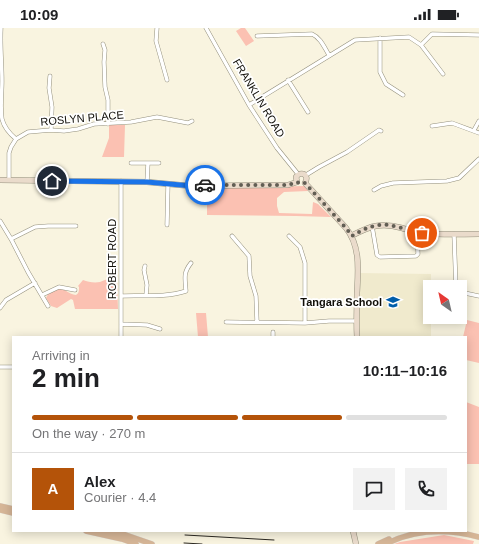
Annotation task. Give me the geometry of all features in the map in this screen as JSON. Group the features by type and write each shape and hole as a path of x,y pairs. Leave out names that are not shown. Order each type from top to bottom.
{"main road":[{"path":"0,506 12,509"},
{"path":"0,510 12,513"},
{"path":"467,531 479,534"},
{"path":"95,532 123,535 136,544"},
{"path":"110,532 152,544"},
{"path":"378,544 396,535 406,532"},
{"path":"386,544 402,537 424,532 452,532 479,538"}],"street":[{"path":"1,28 1,113 4,125 10,134 16,139 9,153 9,180"},
{"path":"157,28 156,41 167,80"},
{"name":"FRANKLIN ROAD","path":"206,28 249,104 277,148 298,174"},
{"path":"258,36 312,34 317,36 322,42 329,55"},
{"path":"421,45 432,34 479,35"},
{"path":"249,104 355,40 409,37 421,45 443,74"},
{"path":"380,38 380,72 386,84 403,95"},
{"path":"103,44 105,50 105,88 108,100 108,124"},
{"path":"50,76 49,88 52,107 51,130"},
{"path":"288,80 308,112"},
{"name":"ROSLYN PLACE","path":"16,139 28,132 78,130 94,124 131,122 157,117 188,124 192,121"},
{"path":"474,130 479,121"},
{"path":"432,126 452,123 479,133"},
{"path":"297,182 296,179 298,174 301,173 306,175 347,152 379,130 381,131"},
{"path":"374,190 381,186 393,183 447,182 459,178 479,159"},
{"path":"131,163 158,163"},
{"path":"147,182 148,163"},
{"path":"305,183 307,180 306,175"},
{"path":"0,180 121,181 192,186 254,186 288,185 297,182 302,184 305,183 346,228 352,236 355,244 358,263 357,336"},
{"name":"ROBERT ROAD","path":"121,181 121,336"},
{"path":"167,225 168,184"},
{"path":"0,221 48,306"},
{"path":"352,236 372,226 383,225 390,225 417,232 479,234"},
{"path":"11,239 34,227 76,226"},
{"path":"372,226 377,255 380,258 417,256 417,232"},
{"path":"454,234 456,280"},
{"path":"232,236 249,256 250,276 256,296 257,322"},
{"path":"289,236 300,247 305,263 305,323"},
{"path":"120,296 156,296 186,291 186,270 191,263"},
{"path":"145,266 144,270 147,286 146,295"},
{"path":"0,308 6,300 35,283"},
{"path":"42,295 59,287 75,290"},
{"path":"467,293 479,296"},
{"path":"226,322 305,323 356,321"},
{"path":"121,324 146,324 160,330"},
{"path":"0,367 12,367"},
{"path":"353,532 356,544"}],"shaded area":[{"path":"241,28 245,28 254,41 246,46 236,31"},
{"path":"109,125 125,125 124,157 102,157 109,138"},
{"path":"305,186 308,191 284,192 277,198 279,213 312,214 313,202 318,204 331,217 207,215 207,188"},
{"name":"Tangara School","path":"358,273 431,274 431,280 423,280 423,324 431,324 431,336 357,336"},
{"path":"114,277 117,278 118,309 75,309 73,300 71,299 57,308 51,306 46,298 50,292 57,289 63,289 76,295 79,292 78,286 83,280 100,282"},
{"path":"196,313 206,313 208,336 198,336"},
{"path":"467,320 479,323 479,363 467,360 467,336 463,336"},
{"path":"467,402 479,407 479,464 467,464"},
{"path":"444,535 474,541 473,544 394,544 400,542"}],"railway":[{"path":"185,535 274,540"},
{"path":"184,543 202,544"}],"way so far":[{"path":"205,185 254,186 288,185 297,182 298,184 305,183 352,236 377,225 396,226 422,233"}],"place":[{"name":"Tangara School","path":"393,302"}],"route":[{"path":"52,181 147,182 192,186 205,185"}]}
